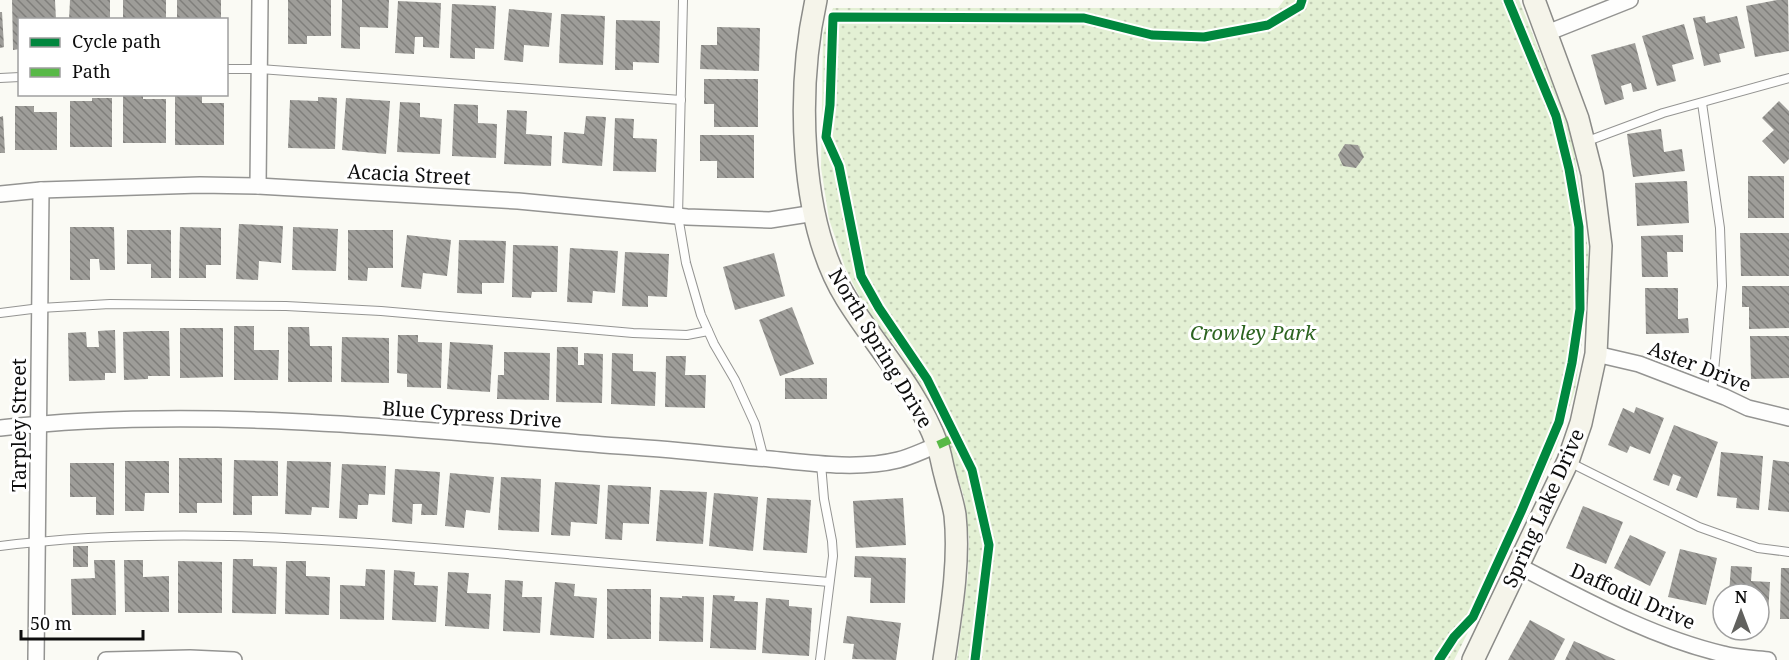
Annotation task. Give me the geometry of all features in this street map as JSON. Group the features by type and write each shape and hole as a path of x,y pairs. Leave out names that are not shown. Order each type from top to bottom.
{"street":[{"path":"258,186 260,0"},
{"name":"North Spring Drive","path":"816,0 810,29 805,80 806,155 815,213 823,247 845,296 917,401 938,445 955,514 955,566 944,660"},
{"name":"Spring Lake Drive","path":"1473,660 1568,461 1581,423 1596,354 1601,246 1592,174 1578,118 1534,0"},
{"path":"1547,33 1630,0"},
{"name":"Acacia Street","path":"0,194 41,190 200,185 258,186 518,201 678,216 770,220 815,213"},
{"name":"Tarpley Street","path":"36,660 41,190"},
{"name":"Aster Drive","path":"1596,354 1639,364 1748,408 1789,418"},
{"name":"Blue Cypress Drive","path":"0,428 149,418 230,419 471,435 821,464 864,464 897,460 938,445"},
{"name":"Daffodil Drive","path":"1519,566 1613,614 1674,640 1725,655 1768,660"},
{"path":"106,660 190,657 234,660"}],"lane":[{"path":"683,0 678,216 686,263 701,315 755,424 764,459"},
{"path":"228,69 260,69 681,100"},
{"path":"0,78 18,77"},
{"path":"1584,142 1629,124 1789,78"},
{"path":"1702,103 1720,240 1722,286 1712,392"},
{"path":"0,313 110,304 286,306 381,311 633,333 687,335 708,331"},
{"path":"1568,461 1699,527 1758,548 1789,552"},
{"path":"820,660 832,541 824,499 821,464"},
{"path":"0,546 39,541 223,535 270,537 388,544 829,582"}],"green space":[{"name":"Crowley Park","path":"1284,0 1519,0 1571,131 1591,279 1575,390 1556,449 1520,529 1454,660 957,660 968,574 969,538 964,497 947,442 898,350 867,312 845,267 829,219 821,168 823,34 833,8 1278,8"}],"building":[{"path":"12,0 55,0 56,18 18,18 18,49 13,50"},
{"path":"70,0 110,0 110,18 69,18"},
{"path":"123,0 166,0 166,18 123,18"},
{"path":"177,0 221,0 221,18 177,18"},
{"path":"288,0 331,0 331,36 307,36 307,44 288,44"},
{"path":"342,0 389,0 388,28 360,27 360,49 341,48"},
{"path":"1788,0 1789,51 1755,57 1746,6"},
{"path":"398,1 441,3 439,48 423,47 423,37 415,37 414,54 395,53"},
{"path":"452,4 496,6 494,49 475,48 475,59 450,58"},
{"path":"509,9 552,13 549,47 524,45 523,62 504,60"},
{"path":"0,12 2,12 4,47 0,48"},
{"path":"561,14 605,16 603,65 559,63"},
{"path":"1705,16 1706,23 1737,16 1745,48 1719,54 1721,62 1704,66 1693,18"},
{"path":"616,20 660,21 659,63 633,62 633,70 615,70"},
{"path":"1684,24 1694,59 1672,65 1676,81 1657,86 1642,36"},
{"path":"717,27 760,28 759,71 700,69 701,45 717,45"},
{"path":"1635,43 1647,89 1633,92 1631,83 1621,86 1624,99 1605,105 1591,55"},
{"path":"704,79 758,79 758,127 714,127 714,104 704,104"},
{"path":"123,96 166,99 166,143 123,143"},
{"path":"175,96 202,96 202,103 224,103 224,145 175,145"},
{"path":"318,97 337,98 335,149 288,148 290,100 318,101"},
{"path":"92,98 112,98 112,147 70,147 70,101 92,101"},
{"path":"346,98 390,101 386,154 342,150"},
{"path":"1779,101 1789,111 1789,159 1784,164 1762,141 1774,130 1762,118"},
{"path":"400,102 420,103 420,117 442,119 440,154 397,152"},
{"path":"454,104 478,105 478,123 497,124 496,158 452,156"},
{"path":"15,106 34,106 34,112 57,112 57,150 15,150"},
{"path":"507,110 527,111 526,134 552,136 551,166 504,164"},
{"path":"3,116 5,153 0,153 0,117"},
{"path":"586,116 606,117 602,166 562,163 564,132 584,134"},
{"path":"615,118 634,119 633,138 657,139 656,172 613,171"},
{"path":"1661,129 1664,152 1682,149 1685,171 1633,177 1627,134"},
{"path":"700,135 754,135 754,178 717,178 717,161 700,161"},
{"path":"1345,144 1358,145 1364,157 1356,168 1343,166 1338,155"},
{"path":"1748,176 1784,176 1784,218 1748,218"},
{"path":"1687,181 1689,223 1637,226 1635,183"},
{"path":"239,224 283,226 281,263 259,261 258,280 236,279"},
{"path":"70,227 114,227 115,270 100,270 99,259 90,259 90,280 70,280"},
{"path":"180,227 221,228 221,265 206,265 206,278 179,278"},
{"path":"293,227 338,229 336,271 292,270"},
{"path":"127,230 171,230 171,278 151,278 151,264 127,264"},
{"path":"348,230 393,230 393,268 368,268 367,281 348,280"},
{"path":"1740,233 1789,233 1789,276 1741,276"},
{"path":"407,235 451,240 447,276 423,273 421,289 401,287"},
{"path":"1683,235 1683,252 1667,252 1668,277 1642,277 1641,236"},
{"path":"459,240 506,241 504,283 482,283 482,294 457,293"},
{"path":"513,245 558,246 557,292 532,292 531,298 512,297"},
{"path":"570,248 618,251 615,293 593,291 592,303 567,302"},
{"path":"625,252 669,254 667,297 648,296 648,307 622,306"},
{"path":"774,253 785,296 735,310 723,267"},
{"path":"1742,286 1789,286 1789,328 1749,329 1749,307 1742,307"},
{"path":"1645,288 1678,288 1678,319 1688,318 1689,333 1646,334"},
{"path":"792,307 814,364 780,376 759,320"},
{"path":"234,326 254,326 254,350 279,350 278,380 234,380"},
{"path":"288,327 309,327 310,346 332,346 332,382 288,382"},
{"path":"180,328 223,328 223,377 180,378"},
{"path":"115,330 116,373 105,373 105,380 69,381 68,333 86,332 87,347 99,347 98,331"},
{"path":"169,331 170,376 148,376 148,379 124,380 123,332"},
{"path":"398,335 418,335 418,342 442,343 441,388 407,387 407,374 397,373"},
{"path":"1750,336 1789,336 1789,378 1751,379"},
{"path":"342,337 389,338 389,383 341,382"},
{"path":"450,342 493,345 490,392 447,389"},
{"path":"557,347 578,347 578,365 584,365 584,353 603,354 602,403 556,402"},
{"path":"504,352 550,353 549,400 497,399 498,375 504,375"},
{"path":"612,353 633,354 633,371 656,372 655,406 611,404"},
{"path":"666,356 686,356 685,375 706,375 705,408 665,407"},
{"path":"785,378 827,378 827,399 785,399"},
{"path":"1636,407 1664,418 1650,454 1630,446 1627,453 1608,445 1623,408 1634,413"},
{"path":"1674,425 1718,442 1697,498 1676,490 1681,477 1673,474 1669,486 1653,480"},
{"path":"1721,452 1763,456 1759,510 1736,508 1737,498 1717,496"},
{"path":"179,458 222,458 222,503 197,503 197,513 179,513"},
{"path":"234,460 278,461 278,496 252,496 252,515 233,515"},
{"path":"1773,460 1789,462 1789,512 1768,510"},
{"path":"125,461 169,461 169,493 145,493 144,511 125,511"},
{"path":"287,461 331,462 329,508 312,507 311,515 285,514"},
{"path":"70,463 114,463 114,515 96,515 96,497 70,497"},
{"path":"342,464 386,466 385,495 369,494 368,505 358,505 357,519 339,518"},
{"path":"395,469 440,472 437,515 421,515 422,504 413,504 412,524 392,522"},
{"path":"450,473 494,477 490,513 466,510 464,528 445,526"},
{"path":"501,477 541,479 539,532 498,530"},
{"path":"555,482 600,485 597,524 571,522 570,536 551,535"},
{"path":"608,485 651,487 649,524 623,523 622,540 605,539"},
{"path":"660,490 707,492 703,544 656,541"},
{"path":"714,493 758,497 753,551 709,546"},
{"path":"767,498 811,500 807,553 763,550"},
{"path":"903,498 906,545 856,548 853,501"},
{"path":"1583,506 1623,522 1606,564 1566,548"},
{"path":"1630,535 1666,552 1650,586 1614,568"},
{"path":"73,546 88,546 88,567 73,567"},
{"path":"1680,549 1717,558 1706,605 1668,597"},
{"path":"855,556 906,558 905,603 870,603 871,578 854,577"},
{"path":"233,559 253,559 253,566 277,567 276,614 232,613"},
{"path":"94,560 115,560 116,615 72,615 71,579 95,578"},
{"path":"124,560 143,560 143,577 169,576 169,612 125,612"},
{"path":"178,561 222,562 222,613 178,613"},
{"path":"286,561 306,561 306,576 330,577 329,615 285,614"},
{"path":"1731,566 1752,567 1751,581 1770,582 1730,582"},
{"path":"1781,568 1789,568 1789,619 1780,619"},
{"path":"366,569 385,570 384,620 340,619 340,585 365,586"},
{"path":"394,570 415,572 414,585 438,586 436,622 392,620"},
{"path":"448,572 469,573 467,593 491,594 489,629 445,626"},
{"path":"505,580 523,581 522,597 542,597 540,633 503,631"},
{"path":"555,582 575,584 574,596 597,598 594,638 550,635"},
{"path":"607,589 651,589 651,639 607,639"},
{"path":"713,595 735,596 734,601 758,602 756,650 710,648"},
{"path":"682,596 704,597 703,642 659,641 660,597 682,598"},
{"path":"766,598 789,600 789,606 812,608 809,656 762,653"},
{"path":"847,616 901,623 896,660 852,659 854,644 843,643"},
{"path":"1530,620 1565,639 1554,660 1508,660"},
{"path":"1574,641 1616,660 1565,660"}],"marked path":[{"path":"938,445 956,437"}],"cycle path":[{"path":"975,660 989,545 972,470 927,379 879,308 861,276 839,166 826,137 830,105 833,17 1084,18 1152,35 1204,37 1268,25 1300,6 1302,0"},
{"path":"1439,660 1454,637 1473,617 1559,422 1572,363 1580,309 1579,227 1569,169 1556,116 1508,0"}]}
